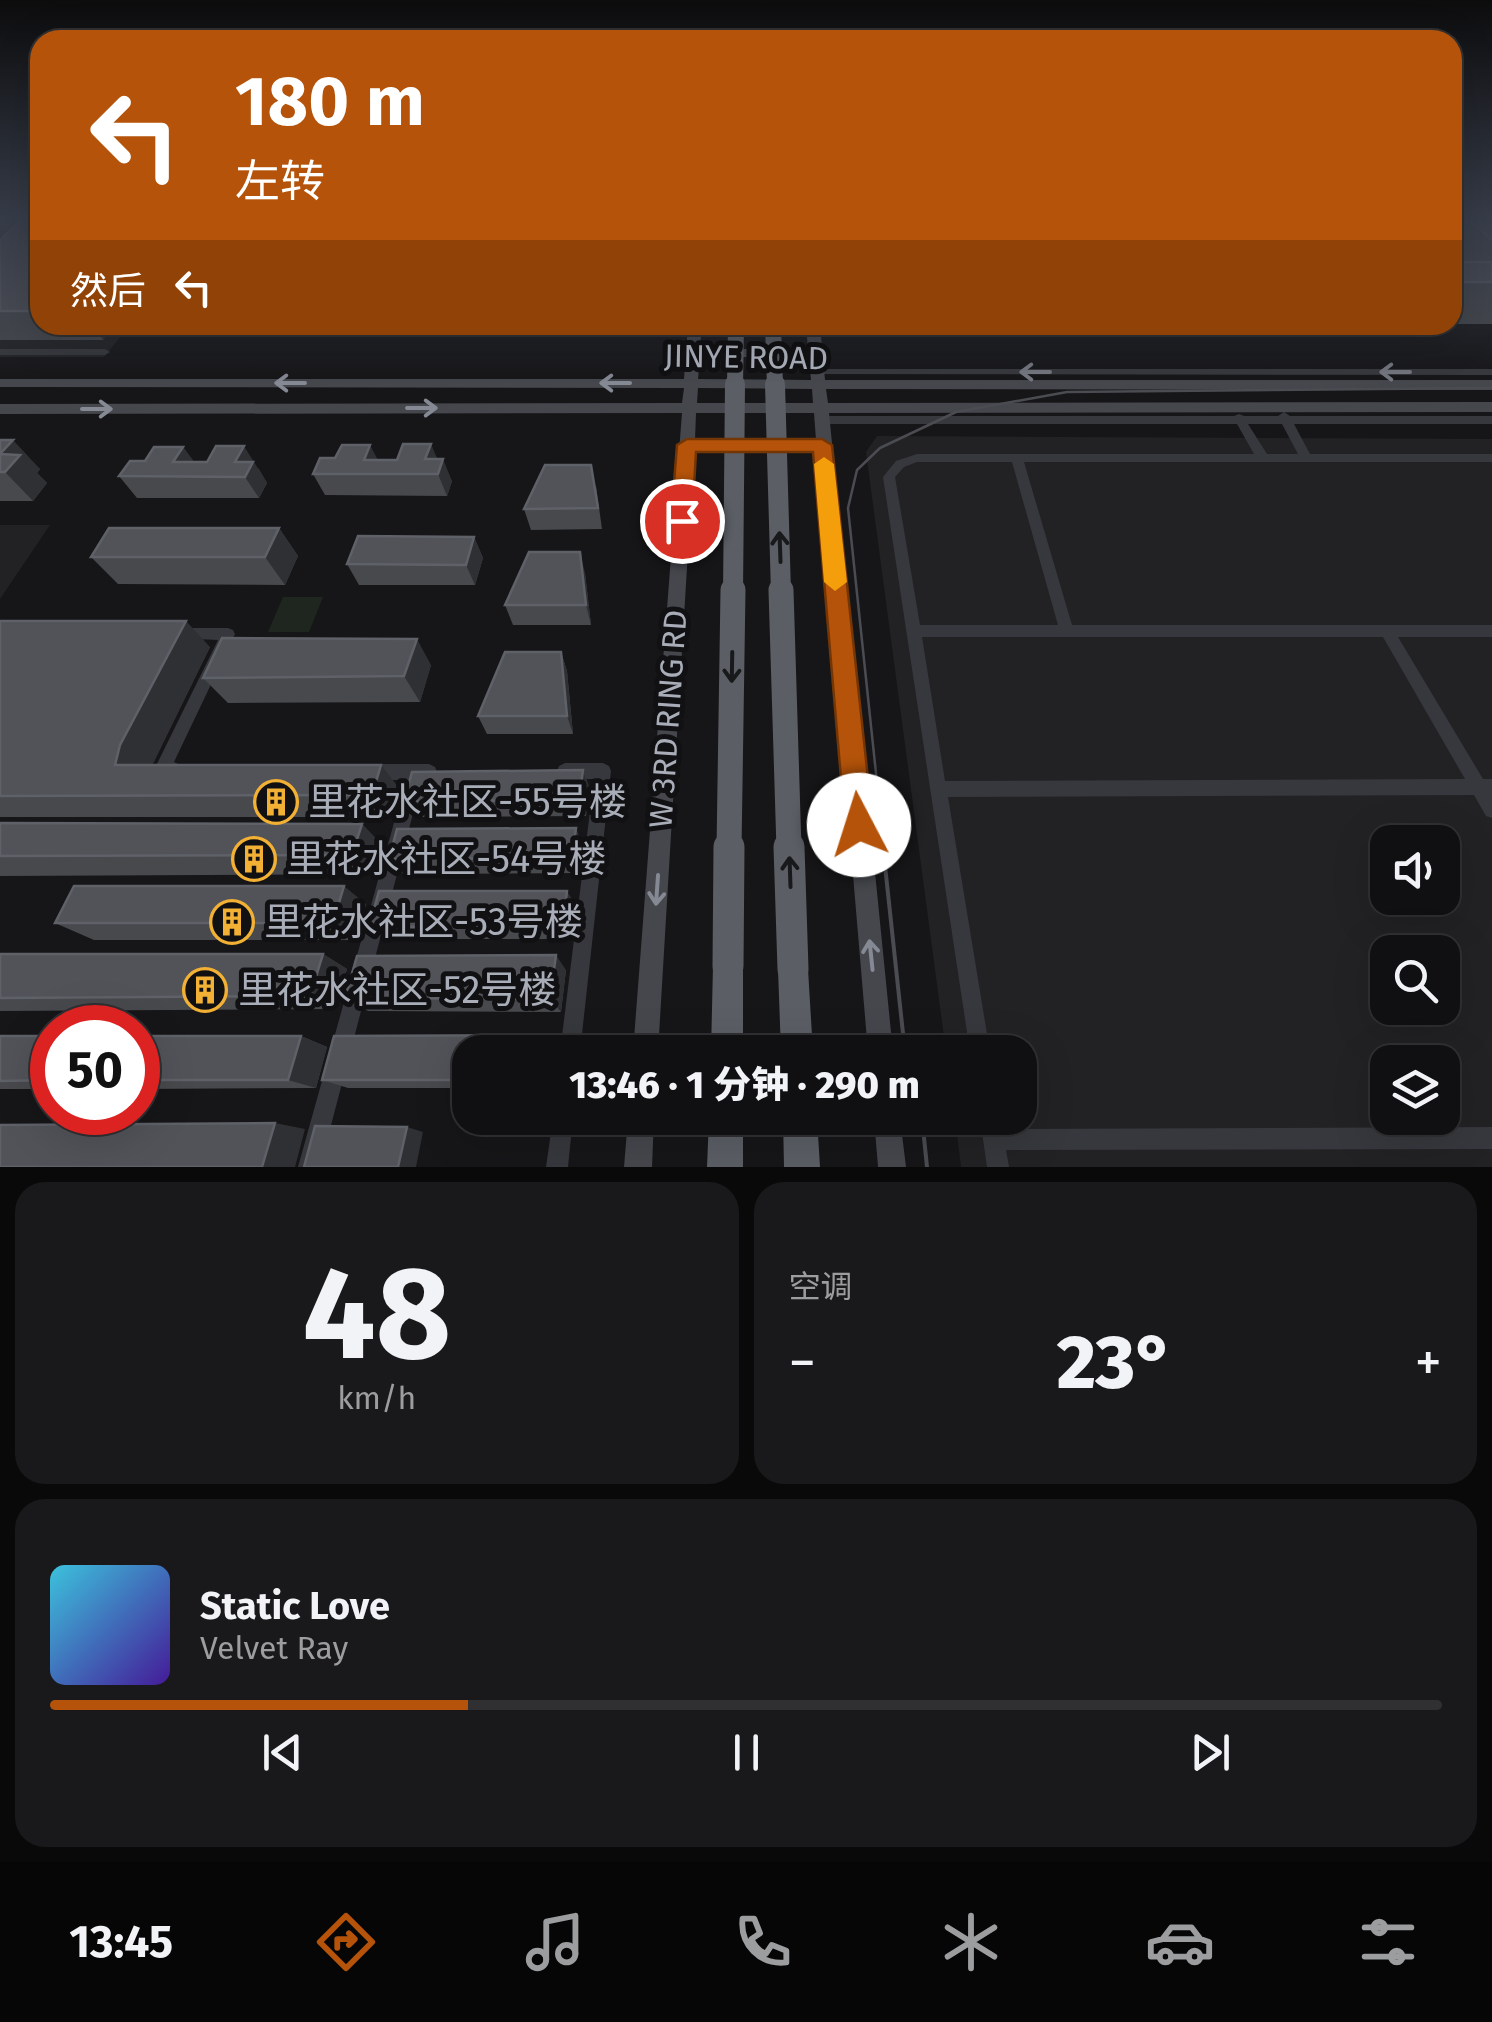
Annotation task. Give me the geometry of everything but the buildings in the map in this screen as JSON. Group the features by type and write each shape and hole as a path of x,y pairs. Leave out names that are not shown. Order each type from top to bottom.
{"highway":[{"name":"W 3RD RING RD","path":"727,1035 736,335"},
{"path":"773,335 796,1035"},
{"path":"725,1167 726,1135"},
{"path":"801,1135 802,1167"}],"main road":[{"name":"W 3RD RING RD","path":"647,1035 694,335"},
{"path":"814,335 879,1035"},
{"path":"693,353 816,370"},
{"name":"JINYE ROAD","path":"0,383 692,383 816,370 1119,385 1492,385"},
{"path":"1080,372 1119,385"},
{"name":"JINYE ROAD","path":"0,409 690,408 820,414 1221,407 1284,414 1492,408"},
{"path":"687,445 822,445"},
{"path":"638,1167 640,1135"},
{"path":"889,1135 892,1167"}],"street":[{"path":"0,352 105,352"},
{"name":"JINYE ROAD","path":"816,370 1492,372"},
{"path":"1221,407 1242,420 1264,458"},
{"name":"JINYE ROAD","path":"820,414 1242,420 1284,414 1492,420"},
{"path":"1284,414 1306,458"},
{"path":"977,1035 889,478 893,469 903,460 917,458 1492,458"},
{"path":"1017,458 1067,631"},
{"path":"914,631 1492,631"},
{"path":"1387,631 1485,787 1492,810"},
{"path":"171,634 228,634 162,770 202,770"},
{"path":"547,772 602,771 572,1035"},
{"path":"358,772 454,772"},
{"path":"309,1167 416,772"},
{"path":"938,789 1485,787"},
{"path":"1037,1130 1492,1138"},
{"path":"558,1167 561,1135"},
{"path":"993,1135 998,1167"}],"shaded area":[{"path":"0,273 30,273 30,335 122,335 104,357 0,357"},
{"path":"877,436 1492,439 1492,1167 961,1167 957,1135 1037,1135 1037,1035 944,1035 866,452"},
{"path":"0,525 50,525 0,599"},
{"path":"283,597 323,597 309,632 268,632"}],"tram line":[{"path":"884,849 848,508 857,470 880,448 956,412 1067,392 1492,388"},
{"path":"883,847 903,1035"},
{"path":"924,1135 927,1167"}],"slow traffic":[{"path":"824,464 835,582"}],"place":[{"name":"里花水社区-55号楼","path":"276,802"},
{"name":"里花水社区-54号楼","path":"254,859"},
{"name":"里花水社区-53号楼","path":"232,922"},
{"name":"里花水社区-52号楼","path":"205,990"}],"route":[{"path":"682,521 687,445 822,445 859,825"}]}
